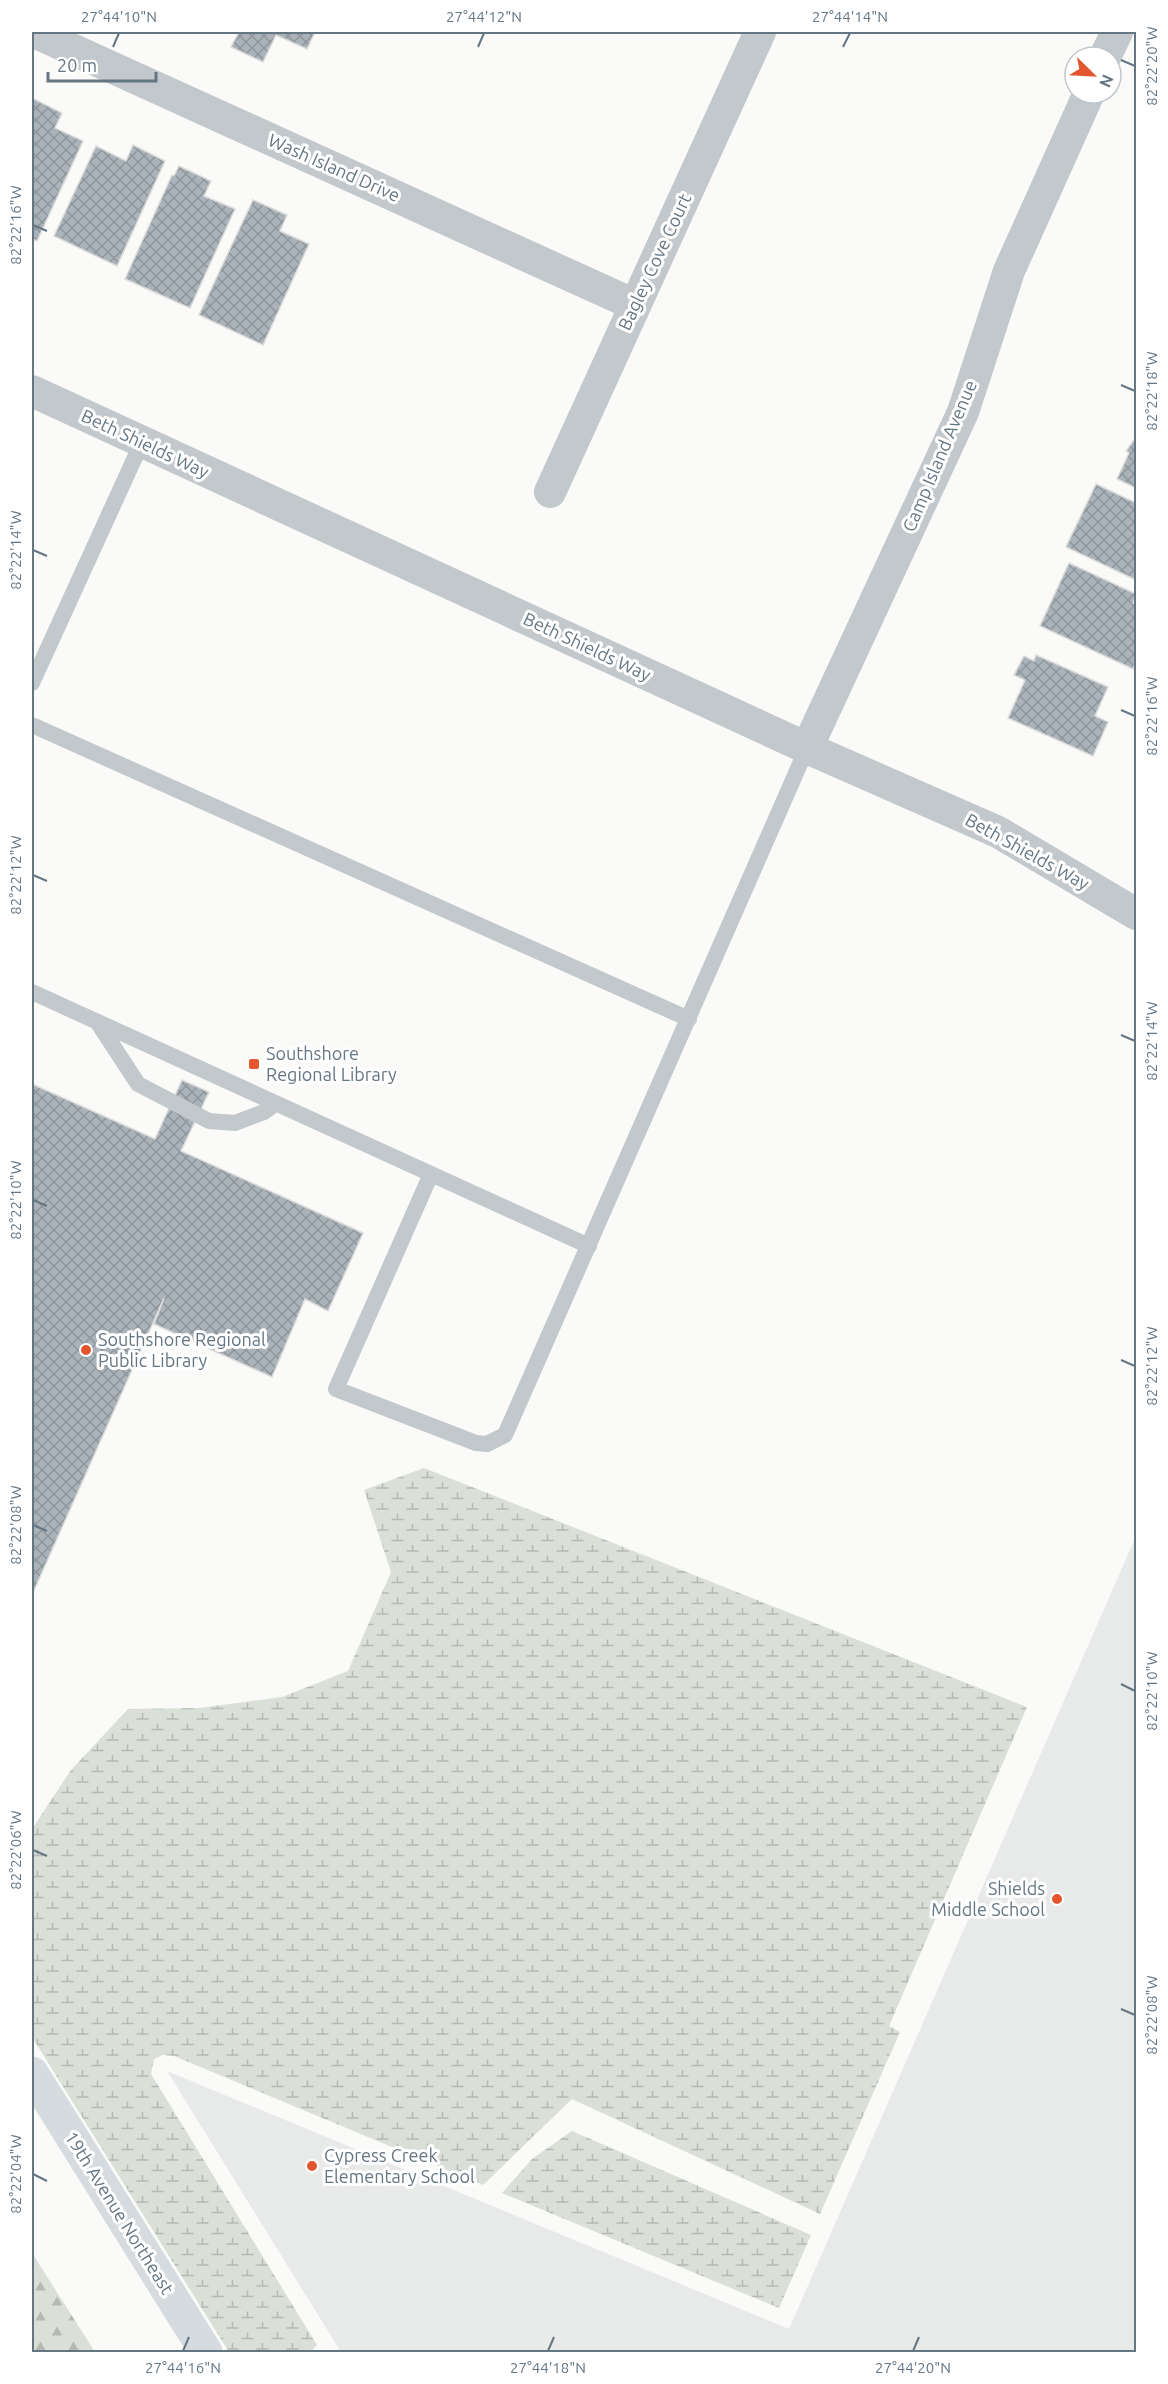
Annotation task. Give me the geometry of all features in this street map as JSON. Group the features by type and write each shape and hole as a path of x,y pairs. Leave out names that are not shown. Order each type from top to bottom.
{"street":[{"name":"Wash Island Drive","path":"34,32 635,305"},
{"name":"Bagley Cove Court","path":"550,492 760,32"},
{"name":"Camp Island Avenue","path":"807,748 963,412 1009,271 1084,105"},
{"name":"Beth Shields Way","path":"32,391 807,748 999,832 1137,914"},
{"name":"19th Avenue Northeast","path":"32,2073 206,2352"}],"lane":[{"path":"32,683 141,442"},
{"path":"32,725 689,1019"},
{"path":"431,1174 336,1389 476,1443 487,1444 505,1436 807,748"},
{"path":"32,992 588,1246"},
{"path":"98,1023 138,1084 209,1120 235,1123 264,1112 275,1104"}],"shaded area":[{"name":"Shields Middle School","path":"1136,1536 1136,2352 341,2352 167,2071 789,2329"}],"green space":[{"path":"424,1468 1027,1707 889,2026 900,2032 820,2214 572,2099 483,2185 174,2056 163,2055 154,2059 151,2074 317,2345 310,2352 229,2352 32,2037 32,1829 71,1770 128,1709 199,1708 282,1697 348,1671 391,1572 364,1490"},
{"path":"572,2131 811,2235 779,2308 502,2193 532,2159"},
{"path":"32,2253 95,2352 32,2352"}],"building":[{"path":"239,32 315,32 307,49 276,35 263,62 231,47"},
{"path":"32,98 62,113 55,128 83,141 37,241 32,239"},
{"path":"133,145 165,161 117,266 54,236 96,146 126,161"},
{"path":"179,166 211,181 204,196 235,209 190,308 125,279 172,175 174,176"},
{"path":"253,200 287,215 280,231 309,244 263,345 199,315"},
{"path":"1136,437 1136,488 1117,479 1129,453 1126,451"},
{"path":"1096,484 1136,503 1136,580 1066,547"},
{"path":"1069,563 1136,594 1133,603 1136,604 1136,661 1133,669 1040,626"},
{"path":"1036,655 1108,687 1095,716 1108,722 1093,756 1008,718 1025,680 1014,675 1024,656 1034,661"},
{"name":"Southshore Regional Public Library","path":"182,1080 209,1092 181,1151 363,1233 328,1311 305,1299 272,1377 154,1324 164,1298 32,1595 32,1084 155,1139"}],"place":[{"name":"Southshore Regional Library","path":"254,1064"},
{"name":"Southshore Regional Public Library","path":"86,1350"},
{"name":"Shields Middle School","path":"1057,1899"},
{"name":"Cypress Creek Elementary School","path":"312,2166"}]}
